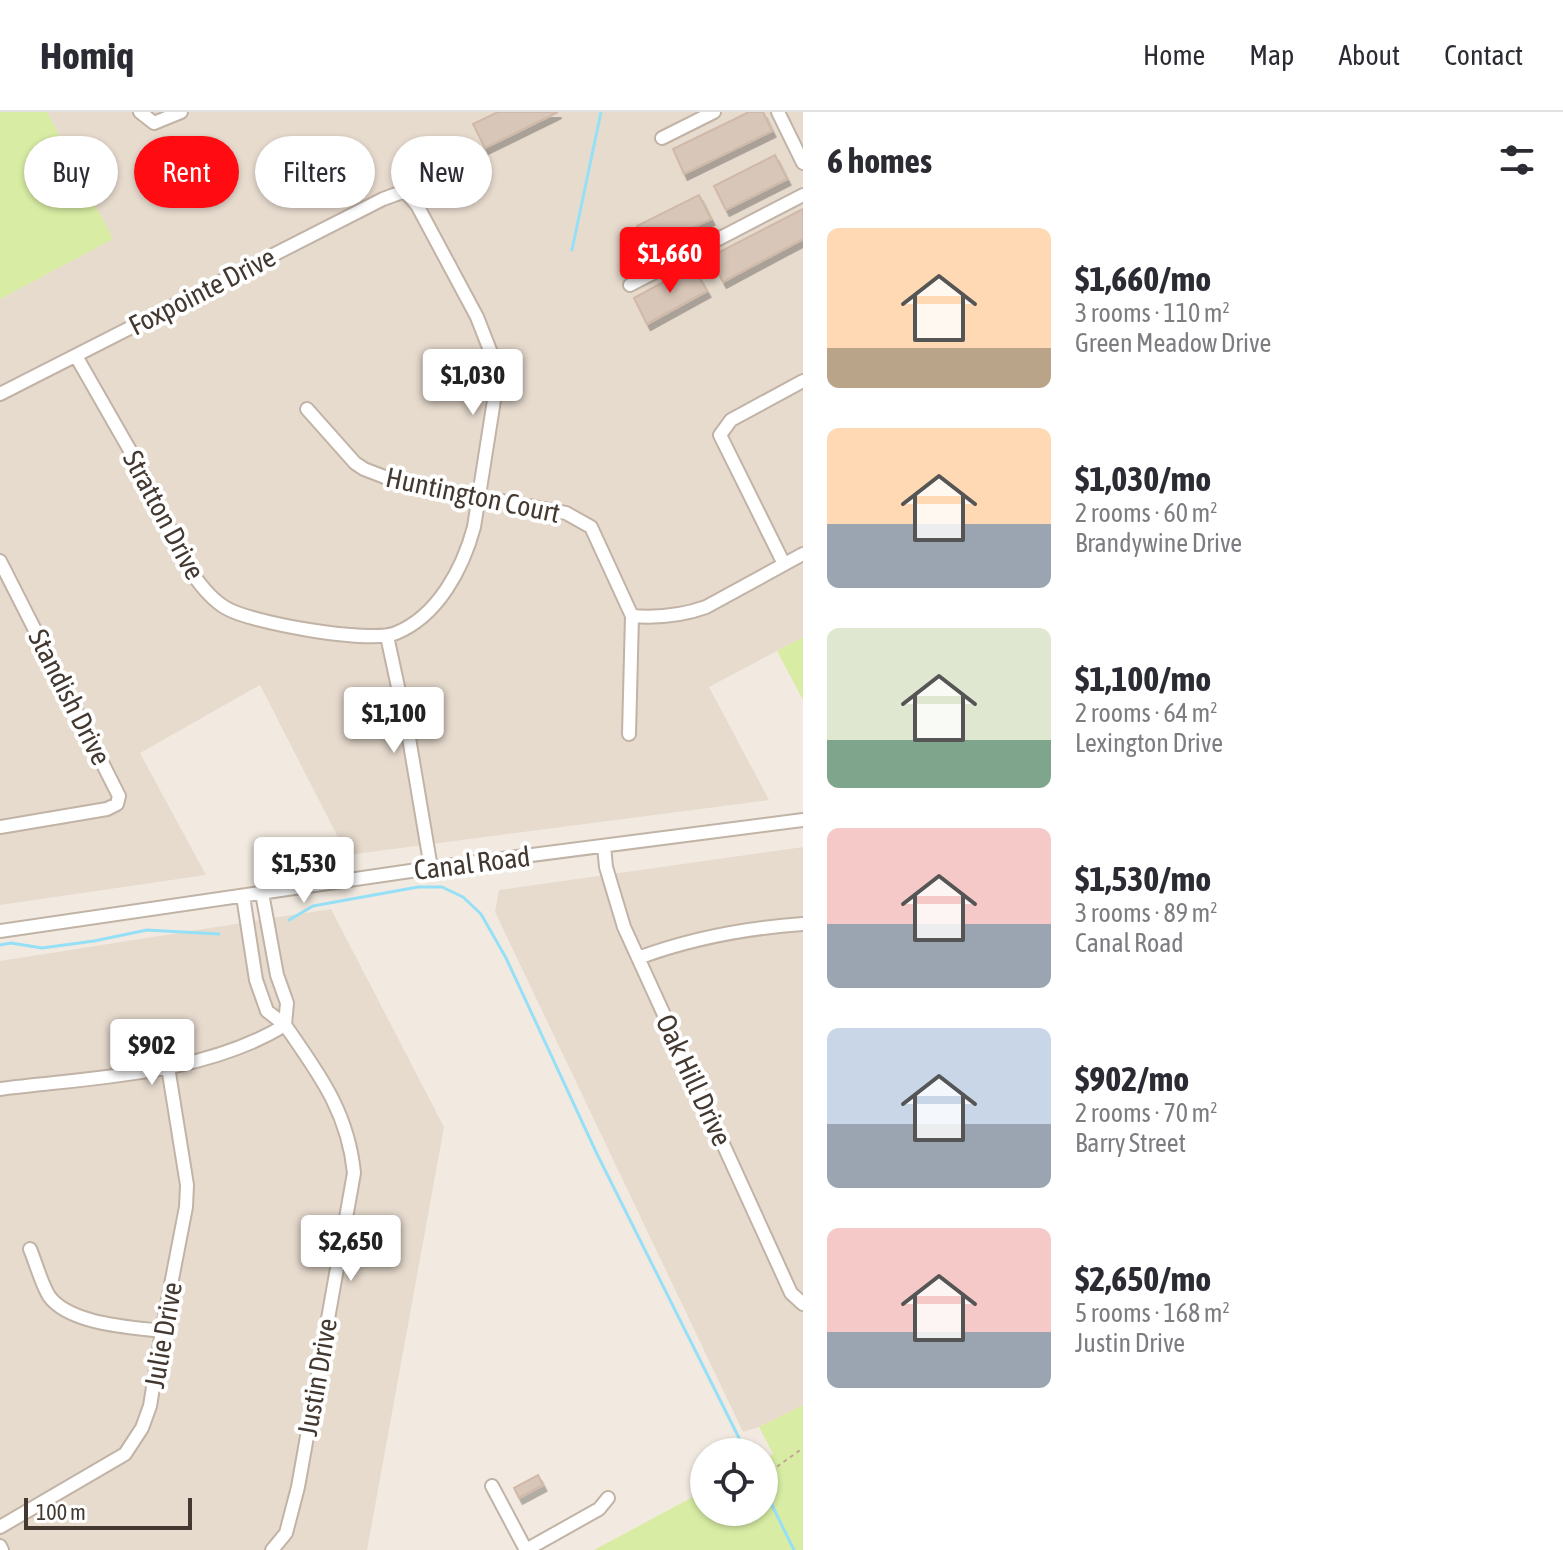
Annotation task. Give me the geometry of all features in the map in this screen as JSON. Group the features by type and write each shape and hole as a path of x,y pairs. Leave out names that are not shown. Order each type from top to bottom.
{"street":[{"path":"140,112 154,123 181,112"},
{"path":"662,138 714,112"},
{"path":"778,112 803,163"},
{"name":"Foxpointe Drive","path":"0,394 383,199 405,191 417,205 477,317 495,363 495,394 480,498"},
{"path":"630,285 803,195"},
{"name":"Stratton Drive","path":"76,356 140,468 192,573 213,598 245,617 360,636 387,636"},
{"path":"784,564 720,435 731,420 803,381"},
{"name":"Huntington Court","path":"307,409 364,469 395,481 566,513 591,527 632,616 629,734"},
{"path":"431,868 409,738 387,636 413,623 449,585 469,546 480,498"},
{"path":"632,616 660,617 690,613 803,554"},
{"name":"Standish Drive","path":"0,561 118,790 117,804 107,809 0,827"},
{"name":"Canal Road","path":"0,931 431,868 803,820"},
{"name":"Oak Hill Drive","path":"604,846 616,904 638,958 791,1293 803,1304"},
{"path":"0,1089 168,1067 218,1056 265,1038 285,1025 287,1003 277,975 262,893"},
{"name":"Justin Drive","path":"243,896 256,980 267,1011 285,1025 314,1064 346,1126 354,1173 298,1487 286,1533 272,1550"},
{"path":"638,958 677,943 720,934 803,924"},
{"path":"249,933 269,929"},
{"name":"Julie Drive","path":"0,1527 125,1454 142,1428 150,1406 182,1238 187,1185 168,1067"},
{"path":"30,1249 49,1295 69,1312 103,1322 162,1331"},
{"path":"492,1486 526,1550 585,1517 608,1498"}],"path":[{"path":"778,1466 803,1448"}],"shaded area":[{"path":"47,112 803,112 803,637 709,687 769,800 347,855 260,685 140,753 206,875 0,905 0,299 112,239 96,208 118,208 118,136 59,136"},
{"path":"803,847 803,1405 743,1432 495,912 499,890"},
{"path":"331,909 444,1127 367,1550 0,1550 0,961"}],"green space":[{"path":"0,112 47,112 59,136 24,136 24,208 97,208 113,239 0,299"},
{"path":"803,637 803,700 777,651"},
{"path":"803,1405 803,1550 594,1550 690,1499 690,1526 778,1526 778,1438 765,1438 759,1427"}],"building":[{"path":"498,112 558,112 492,145 492,136 479,136 473,124"},
{"path":"749,112 763,112 772,131 684,174 673,149"},
{"path":"775,155 787,179 726,210 714,186"},
{"path":"699,195 711,219 649,249 637,226"},
{"path":"803,209 803,239 723,282 710,257"},
{"path":"693,266 707,291 647,324 634,298"},
{"path":"538,1475 543,1485 519,1498 514,1488"}],"waterway":[{"path":"572,250 601,112"},
{"path":"289,920 313,906 418,887 442,887 463,897 481,914 506,958 597,1154 739,1438"},
{"path":"0,945 11,943 42,948 147,930 219,934"},
{"path":"778,1517 794,1550"}]}
